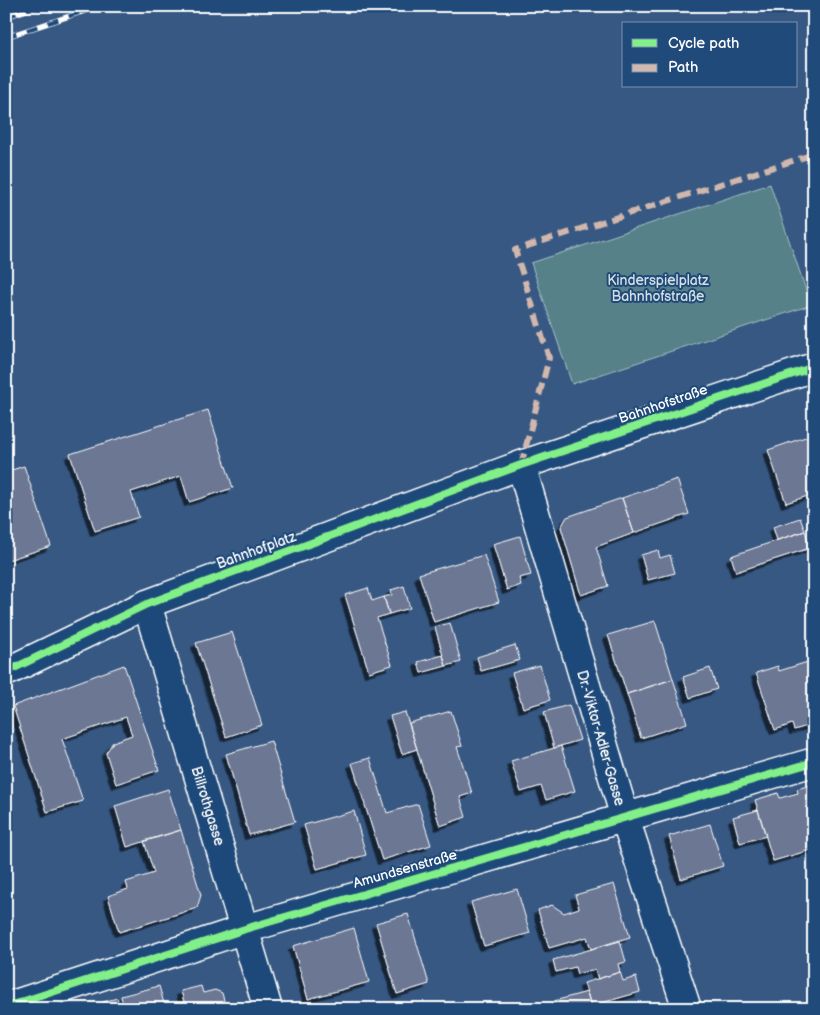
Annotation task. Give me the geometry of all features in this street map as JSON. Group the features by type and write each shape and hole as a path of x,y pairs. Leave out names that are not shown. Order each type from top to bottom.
{"street":[{"name":"Bahnhofstraße","path":"521,465 814,367"},
{"name":"Bahnhofplatz","path":"6,672 147,604 521,465"},
{"name":"Dr.-Viktor-Adler-Gasse","path":"521,465 625,818 687,1009"},
{"name":"Billrothgasse","path":"147,604 268,1009"},
{"name":"Amundsenstraße","path":"6,1007 245,929 814,762"}],"green space":[{"name":"Kinderspielplatz Bahnhofstraße","path":"770,184 811,305 572,384 531,263"}],"building":[{"path":"208,410 233,488 189,502 181,476 131,492 139,517 95,531 70,454"},
{"path":"814,434 814,494 786,503 768,450"},
{"path":"24,466 51,546 8,560 6,555 6,472"},
{"path":"677,479 689,514 634,533 622,498"},
{"path":"622,498 634,533 596,547 608,586 581,595 561,527 567,517"},
{"path":"800,518 805,531 777,540 773,527"},
{"path":"805,531 810,548 736,572 731,556"},
{"path":"520,536 531,575 519,578 521,585 507,590 493,544"},
{"path":"658,550 660,558 670,555 675,573 648,580 641,555"},
{"path":"484,555 499,602 434,622 419,574"},
{"path":"404,586 410,608 389,614 384,597 392,595 391,590"},
{"path":"368,588 372,601 384,597 389,614 377,618 392,665 369,672 345,595"},
{"path":"655,621 673,679 627,694 608,635"},
{"path":"450,623 461,662 446,666 435,627"},
{"path":"232,632 262,725 226,737 196,643"},
{"path":"515,645 520,660 481,671 477,657"},
{"path":"443,655 446,666 421,673 418,662"},
{"path":"814,660 814,724 794,730 792,724 775,730 756,673 778,666 779,671"},
{"path":"124,665 159,770 116,784 106,753 113,742 132,735 126,717 62,739 83,801 47,812 13,706"},
{"path":"540,665 550,700 523,708 512,673"},
{"path":"710,668 717,689 690,698 683,677"},
{"path":"673,679 687,723 641,738 627,694"},
{"path":"569,705 580,740 554,748 544,712"},
{"path":"451,711 462,746 457,747 472,793 460,797 466,817 440,826 409,723"},
{"path":"405,712 417,749 402,754 390,716"},
{"path":"271,741 295,822 249,835 226,754"},
{"path":"561,746 575,791 546,800 541,786 521,792 511,761"},
{"path":"370,758 387,813 418,804 431,845 382,860 352,763"},
{"path":"814,784 814,849 773,861 755,800 778,793 780,798 798,793 797,789"},
{"path":"168,789 181,830 127,847 115,806"},
{"path":"758,810 766,836 740,843 733,817"},
{"path":"354,811 366,855 317,869 304,825"},
{"path":"710,824 723,866 681,879 669,836"},
{"path":"181,830 201,895 197,908 119,932 108,896 128,889 126,882 154,873 144,841"},
{"path":"614,884 630,937 591,949 587,937 549,948 538,910 552,905 564,913 579,908 575,895"},
{"path":"517,889 530,933 484,946 471,902"},
{"path":"408,914 429,984 397,994 376,923"},
{"path":"354,928 369,982 308,999 293,946"},
{"path":"620,941 626,962 618,964 620,972 598,979 595,969 577,974 575,967 556,972 553,960"},
{"path":"620,972 623,981 636,977 640,992 591,1006 584,983"},
{"path":"159,986 165,1007 158,1009 124,1009 121,996"},
{"path":"201,986 203,993 215,990 222,993 226,1008 232,1006 233,1009 186,1009 181,991"},
{"path":"587,992 591,1006 583,1009 556,1009 554,1001"},
{"path":"117,998 120,1009 105,1009 103,1002"}],"railway":[{"path":"6,17 38,6"},
{"path":"6,37 100,6"}],"marked path":[{"path":"521,465 549,358 515,250 814,154"}],"cycle path":[{"path":"6,672 147,604 521,465 814,367"},
{"path":"6,1007 245,929 814,762"}]}
